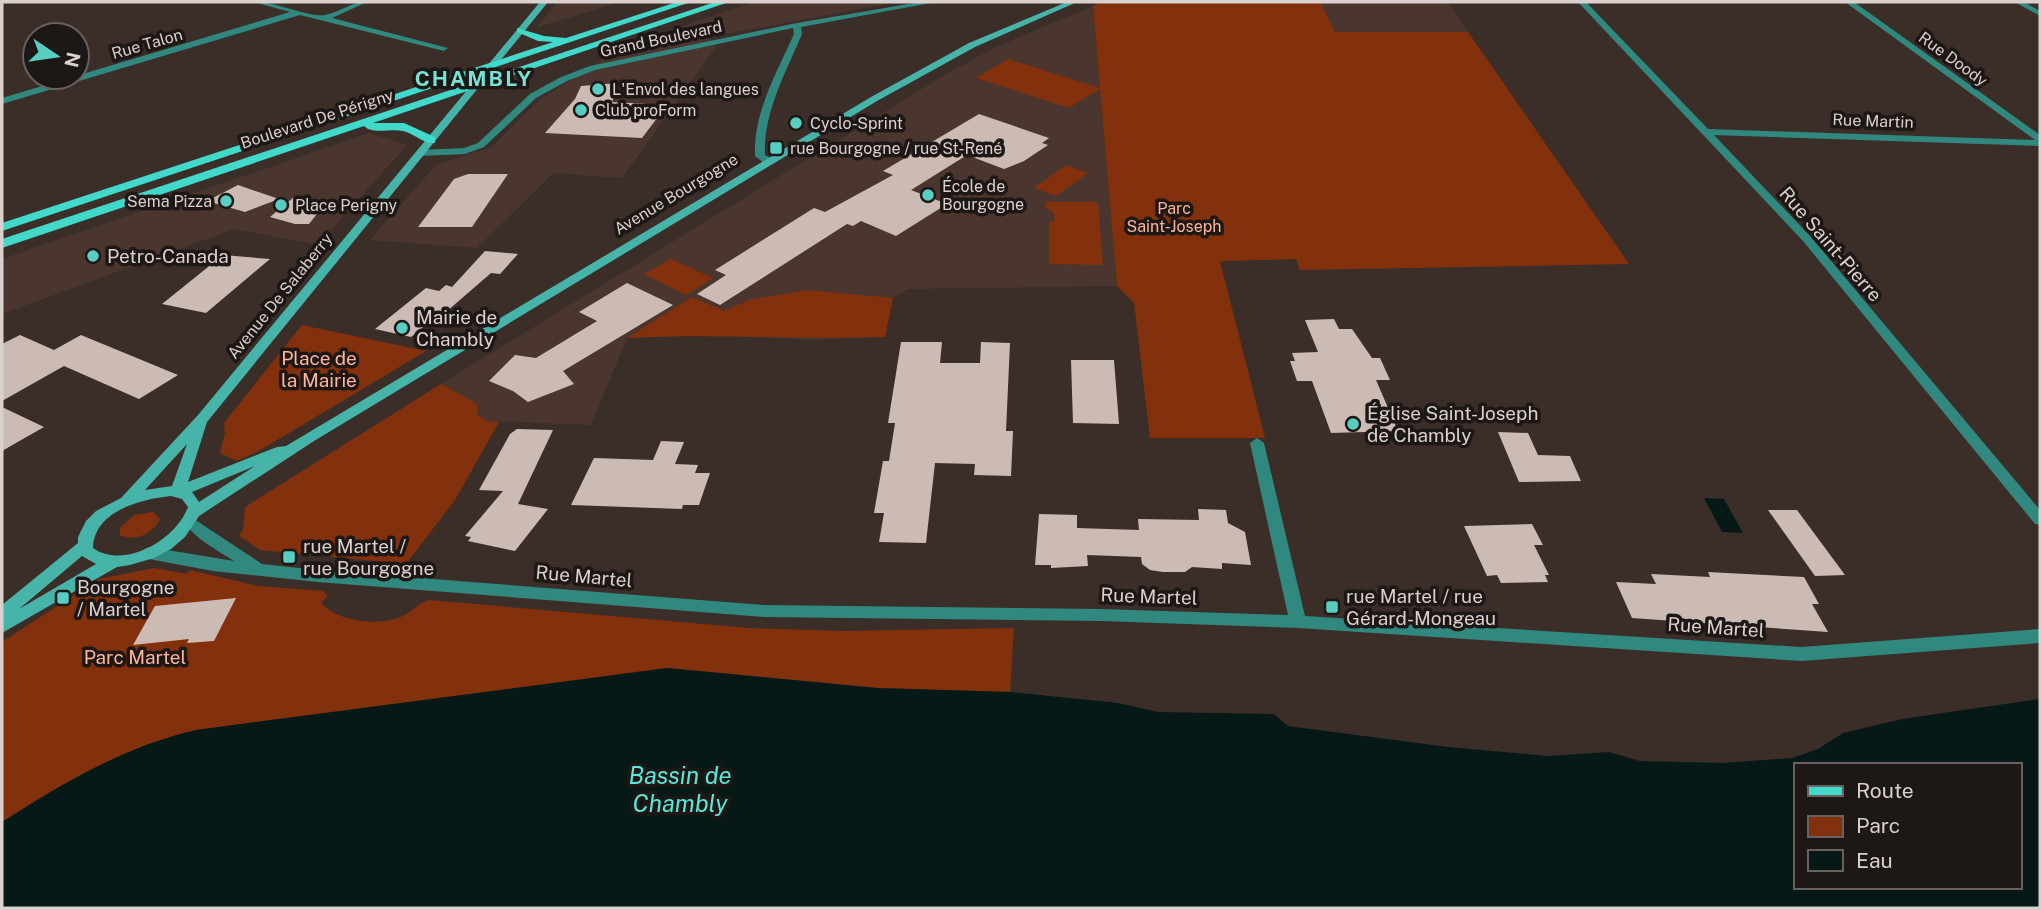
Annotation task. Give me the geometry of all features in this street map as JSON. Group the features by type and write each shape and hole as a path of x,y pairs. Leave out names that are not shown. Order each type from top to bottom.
{"main road":[{"name":"Boulevard De Périgny","path":"2,227 686,2"},
{"name":"Boulevard De Périgny","path":"2,244 724,2"},
{"path":"521,30 544,39 572,39"},
{"path":"332,133 400,126 413,129 431,140"}],"street":[{"path":"258,2 444,48"},
{"path":"324,18 363,2"},
{"name":"Avenue De Salaberry","path":"126,501 203,418 544,2"},
{"name":"Grand Boulevard","path":"420,153 465,151 481,145 533,96 584,71 797,25 932,2"},
{"name":"Avenue Bourgogne","path":"114,561 149,553 174,539 193,517 309,438 768,161 943,60 998,32 1073,2"},
{"name":"Rue Saint-Pierre","path":"1582,2 1833,270 2040,520"},
{"name":"Rue Doody","path":"1849,2 2040,141"},
{"path":"2019,2 2040,14"},
{"name":"Rue Talon","path":"2,101 300,12"},
{"path":"768,161 761,157 760,143 769,108 798,34 797,25"},
{"name":"Rue Martin","path":"1705,132 2040,141"},
{"name":"Avenue De Salaberry","path":"177,492 203,418"},
{"name":"Avenue Bourgogne","path":"126,501 149,493 177,492 309,438"},
{"path":"1257,443 1298,622"},
{"path":"177,492 191,498 193,517"},
{"path":"2,614 84,547 86,535 94,523 126,501"},
{"name":"Rue Martel","path":"193,517 211,539 257,568"},
{"path":"84,547 90,556 114,561"},
{"name":"Rue Martel","path":"149,553 213,565 764,611 1087,615 1298,622 1801,654 2040,636"},
{"path":"2,627 114,561"}],"shaded area":[{"path":"557,2 620,2 536,28"},
{"path":"754,2 897,2 709,37 716,47 622,178 553,173 477,248 370,240 436,165 492,147 539,100 622,47"},
{"path":"1320,2 1448,2 1468,32 1335,32"},
{"name":"École de Bourgogne","path":"1093,6 1117,286 908,289 893,298 885,337 808,340 715,335 627,338 591,425 487,421 441,384 948,73 996,47"},
{"path":"369,133 407,145 318,245 234,229 2,314 2,259"}],"green space":[{"name":"Parc Saint-Joseph","path":"1101,2 1320,2 1335,32 1468,32 1629,264 1300,270 1296,259 1220,261 1265,438 1150,438 1134,303 1117,286 1100,89 1069,108 976,78 1008,59 1100,88 1093,6"},
{"path":"1066,165 1088,173 1056,196 1034,188"},
{"path":"1046,202 1098,202 1103,265 1049,264 1049,223 1054,222 1054,213 1046,208"},
{"path":"671,259 713,278 686,295 644,274"},
{"path":"807,290 893,298 885,337 627,338 692,297 724,311 749,300"},
{"name":"Place de la Mairie","path":"302,325 426,351 259,451 237,461 220,453 225,433 224,423"},
{"path":"441,384 477,404 478,415 487,421 499,422 455,500 406,564 260,550 239,536 243,530 245,507"},
{"path":"153,512 160,519 148,533 132,538 120,535 120,528 134,515"},
{"name":"Parc Martel","path":"154,568 186,574 190,570 258,586 323,591 328,596 321,602 338,615 375,622 399,618 429,600 749,628 843,631 1014,628 1010,692 877,688 667,668 196,730 145,746 96,767 2,822 2,642 99,579"}],"water":[{"path":"1704,498 1724,499 1743,533 1722,532"},
{"name":"Bassin de Chambly","path":"667,668 877,688 1010,692 1118,703 1159,712 1274,714 1288,726 1448,747 1548,756 1609,752 1640,761 1723,763 1792,758 1818,749 1843,733 1902,719 2040,699 2040,908 2,908 2,822 96,767 170,737 196,730"}],"building":[{"path":"618,83 612,102 667,105 642,138 545,133 575,99 581,86"},
{"path":"979,114 1049,138 1042,143 1048,145 1024,161 1004,169 967,155 911,190 947,204 896,236 861,221 853,226 847,224 720,305 697,294 726,275 715,270 814,208 825,212 893,175 883,171"},
{"path":"468,174 508,174 472,227 418,227 454,179"},
{"path":"238,185 279,199 245,212 207,201"},
{"path":"294,197 324,205 309,224 295,224 270,217"},
{"path":"485,251 518,254 500,274 491,273 431,325 427,324 411,337 375,329 426,288 439,291 446,285 452,287"},
{"path":"223,255 270,259 206,313 162,304"},
{"path":"627,283 673,305 563,371 574,384 528,402 513,391 489,381 515,355 536,358 597,321 579,312"},
{"path":"1334,319 1339,329 1352,329 1372,358 1380,358 1390,380 1376,380 1398,431 1331,433 1312,381 1297,381 1290,361 1295,361 1292,353 1318,352 1305,320"},
{"path":"20,335 54,350 81,335 178,375 139,399 64,366 2,401 2,344"},
{"path":"901,342 942,342 940,363 980,363 981,342 1010,343 1006,431 1013,431 1011,476 974,475 975,464 935,463 926,543 879,542 884,513 874,513 883,461 889,461 895,423 888,423"},
{"path":"1071,360 1114,360 1119,424 1073,423"},
{"path":"2,407 44,427 2,451"},
{"path":"517,429 553,430 518,504 548,509 515,551 468,541 471,537 465,536 503,491 479,490 510,434"},
{"path":"1498,432 1528,433 1538,455 1570,456 1581,481 1519,482"},
{"path":"661,441 684,442 675,464 698,465 695,473 710,473 699,505 683,505 682,509 571,505 594,458 653,460"},
{"path":"1198,509 1226,510 1228,523 1245,532 1251,565 1222,563 1222,569 1192,567 1185,572 1163,572 1150,570 1142,564 1141,557 1087,555 1088,566 1051,568 1051,565 1035,565 1039,514 1077,515 1077,528 1139,530 1138,519 1199,520"},
{"path":"1768,510 1797,510 1845,575 1815,576"},
{"path":"1532,524 1543,545 1534,545 1549,575 1545,575 1548,582 1501,583 1497,575 1487,576 1464,526"},
{"path":"1708,572 1804,577 1819,604 1812,604 1828,632 1632,618 1616,582 1656,584 1651,574 1710,577"},
{"path":"236,598 214,641 187,643 189,639 133,645 155,606"}],"place":[{"name":"L'Envol des langues","path":"598,89"},
{"name":"Club proForm","path":"581,110"},
{"name":"Cyclo-Sprint","path":"796,123"},
{"name":"rue Bourgogne / rue St-René","path":"776,148"},
{"name":"École de Bourgogne","path":"928,195"},
{"name":"Sema Pizza","path":"226,201"},
{"name":"Place Perigny","path":"281,205"},
{"name":"Petro-Canada","path":"93,256"},
{"name":"Mairie de Chambly","path":"402,328"},
{"name":"Église Saint-Joseph de Chambly","path":"1353,424"},
{"name":"rue Martel / rue Bourgogne","path":"289,557"},
{"name":"Bourgogne / Martel","path":"63,598"},
{"name":"rue Martel / rue Gérard-Mongeau","path":"1332,607"}],"district":[{"name":"CHAMBLY","path":"474,78"}]}
